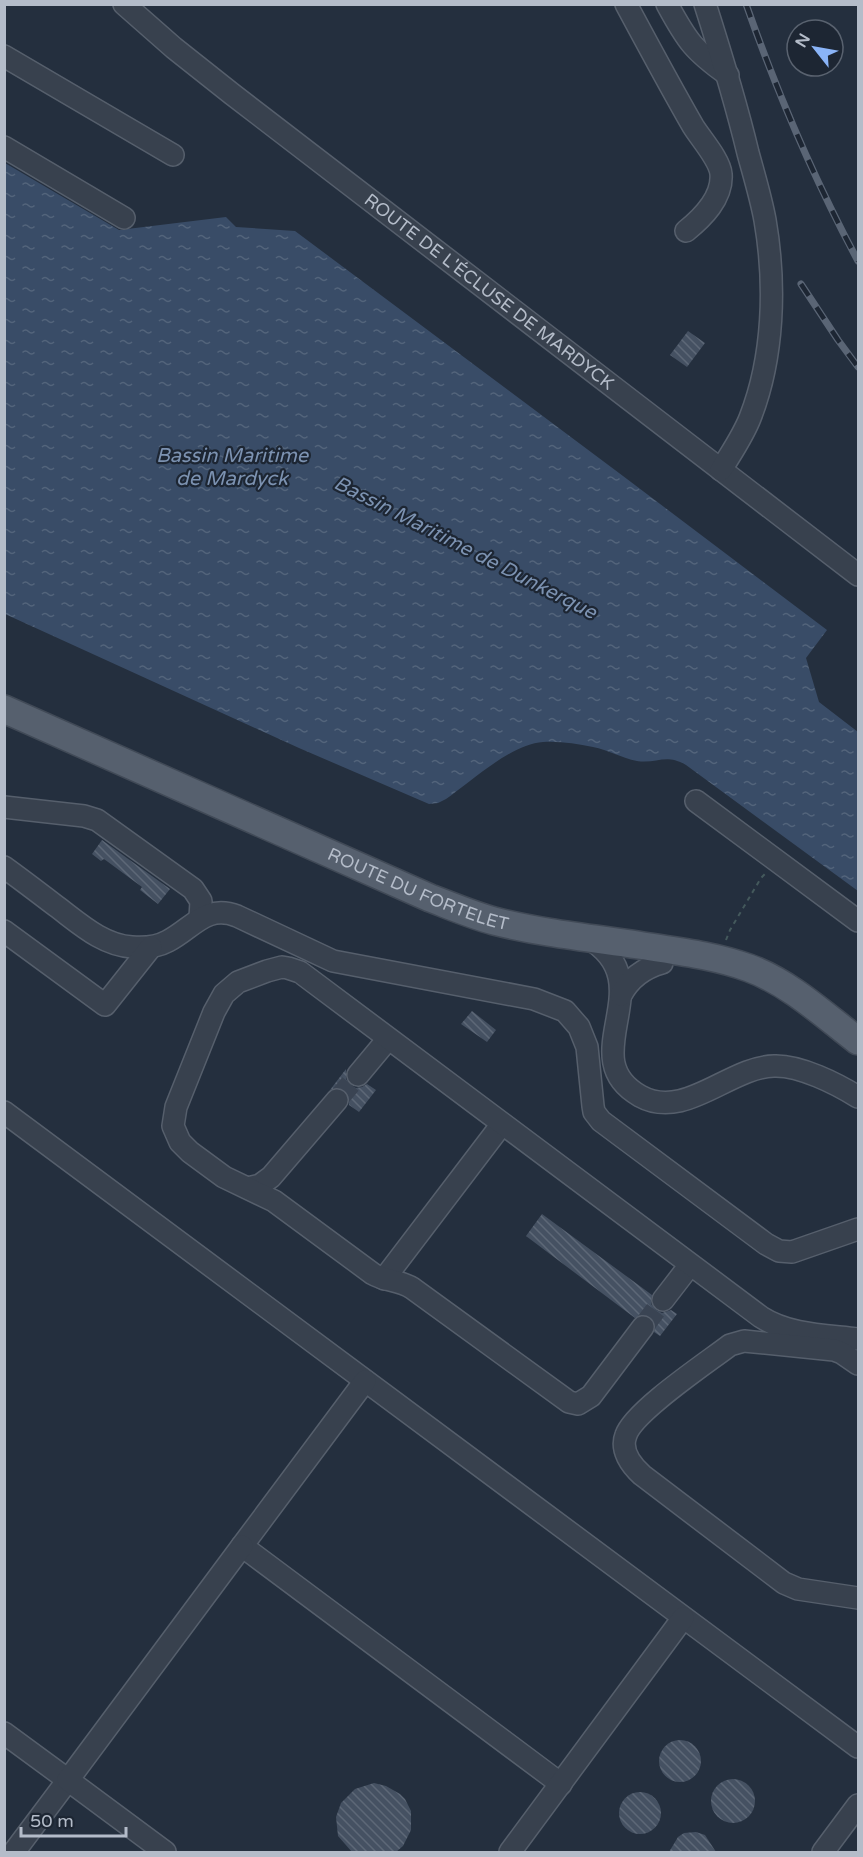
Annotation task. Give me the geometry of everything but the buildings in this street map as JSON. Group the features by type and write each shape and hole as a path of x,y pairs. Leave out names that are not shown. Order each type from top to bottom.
{"main road":[{"name":"ROUTE DU FORTELET","path":"4,709 454,908 506,924 677,951 719,959 749,968 777,981 797,994 850,1034"},
{"name":"ROUTE DU FORTELET","path":"4,723 459,925 502,937 729,975 760,985 796,1002 850,1034"}],"street":[{"name":"ROUTE DE L'ÉCLUSE DE MARDYCK","path":"124,4 232,94 858,575"},
{"path":"626,4 721,172 714,200 702,217 686,231"},
{"path":"668,4 689,43 709,62 728,75"},
{"path":"705,4 728,75 764,217 771,286 765,366 746,427 721,470"},
{"path":"4,56 173,155"},
{"path":"4,147 124,218"},
{"path":"696,801 858,921"},
{"path":"4,807 77,815 98,820 193,889 201,902 200,918"},
{"path":"4,867 101,938 123,946 151,946 168,941 200,918 226,912 333,961 516,995 558,1007 575,1021 585,1039 594,1112 601,1121 756,1237 772,1248 792,1252 858,1229"},
{"path":"4,931 105,1005 151,946"},
{"path":"587,937 608,954 620,976 621,995 614,1036 613,1059 619,1075 628,1086 646,1099 662,1102 678,1101 755,1069 773,1065 810,1074 858,1097"},
{"path":"621,995 637,975 648,967 662,963"},
{"path":"643,1327 591,1396 582,1403 573,1404 564,1400 408,1285 373,1274 280,1206 225,1177 190,1152 180,1142 173,1126 176,1107 214,1012 229,989 244,979 267,971 282,967 294,969 753,1311 777,1326 795,1331 858,1339"},
{"path":"358,1075 388,1040"},
{"path":"248,1188 260,1185 271,1177 338,1100"},
{"path":"4,1112 858,1747"},
{"path":"384,1279 501,1124"},
{"path":"663,1300 690,1265"},
{"path":"858,1364 834,1350 737,1342 645,1410 630,1426 624,1442 629,1460 640,1473 784,1583 798,1589 858,1598"},
{"path":"14,1852 365,1381"},
{"path":"242,1546 561,1784"},
{"path":"510,1852 683,1618"},
{"path":"4,1733 165,1852"},
{"path":"823,1852 858,1805"}],"path":[{"path":"719,959 730,930 758,883 770,868 780,862"}],"water":[{"name":"Bassin Maritime de Mardyck","path":"5,163 119,230 226,217 236,227 295,231 827,630 806,658 819,702 858,732 858,891 686,765 673,760 637,761 593,747 562,742 531,744 505,756 446,799 429,804 299,748 5,614"}],"tunnel":[{"path":"337,1100 358,1075"},
{"path":"643,1327 663,1300"}],"railway":[{"path":"746,4 797,135 858,261"},
{"path":"801,284 858,367"}],"water label":[{"name":"Bassin Maritime de Dunkerque","path":"465,548"}]}
